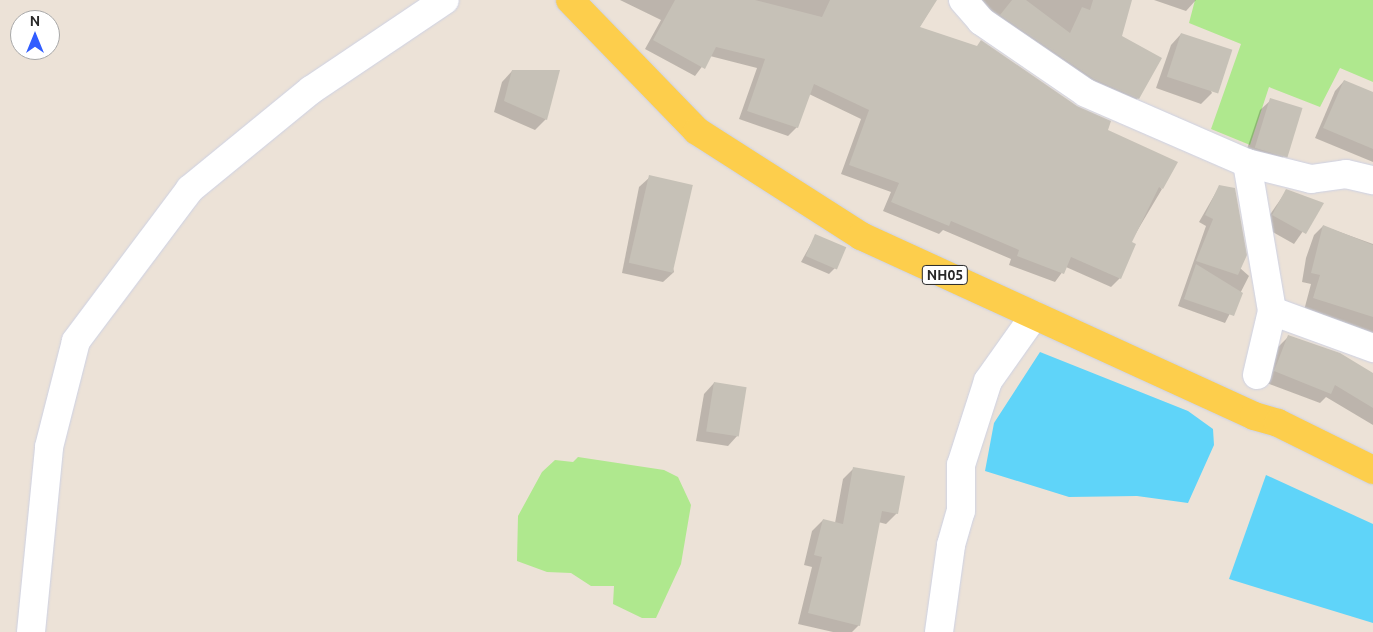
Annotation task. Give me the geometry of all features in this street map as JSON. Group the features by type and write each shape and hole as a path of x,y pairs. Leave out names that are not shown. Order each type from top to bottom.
{"main road":[{"name":"NH05","path":"570,0 697,131 861,236 1254,416 1278,422 1373,470"}],"street":[{"path":"31,632 49,447 76,341 190,189 311,90 445,0"},
{"path":"964,0 980,21 1086,93 1247,163 1311,179 1346,174 1373,180"},
{"path":"1247,163 1272,311 1258,375"},
{"path":"1272,311 1373,348"},
{"path":"939,632 951,545 961,511 960,465 988,381 1034,316"}],"green space":[{"path":"1195,0 1373,0 1373,82 1340,68 1320,107 1269,87 1250,145 1211,129 1241,44 1189,23"},
{"path":"578,457 664,470 678,477 691,505 681,564 656,618 642,618 613,604 614,586 591,586 571,573 547,572 517,561 518,516 542,472 555,460 573,462"}],"water":[{"path":"1040,352 1188,411 1213,429 1214,445 1188,503 1137,496 1069,497 985,471 994,423"},
{"path":"1266,475 1373,524 1373,623 1229,579"}],"building":[{"path":"675,0 755,0 822,17 830,0 937,0 920,27 977,46 981,40 1077,106 1111,121 1108,130 1178,162 1163,189 1159,187 1132,242 1136,244 1121,279 1071,257 1064,274 1017,256 1019,250 951,221 949,226 891,202 899,183 849,165 869,110 814,84 798,128 747,111 765,59 716,47 705,69 653,40"},
{"path":"1012,0 1026,0 1070,33 1082,7 1090,10 1093,0 1132,0 1122,36 1162,58 1139,99 1094,79 1000,15"},
{"path":"1181,33 1232,50 1218,93 1167,77"},
{"path":"512,70 560,70 547,120 504,101"},
{"path":"1344,80 1373,92 1373,149 1323,128"},
{"path":"1270,98 1303,108 1287,158 1255,148"},
{"path":"649,175 693,185 673,273 629,263"},
{"path":"1219,185 1235,188 1247,255 1238,275 1196,261 1213,219 1205,215"},
{"path":"1286,189 1324,203 1306,234 1272,215"},
{"path":"1323,225 1373,245 1373,317 1313,298 1320,275 1311,273"},
{"path":"815,234 846,247 837,269 806,256"},
{"path":"1196,264 1243,293 1234,316 1184,299"},
{"path":"1288,335 1340,353 1373,373 1373,408 1335,385 1331,394 1274,371"},
{"path":"714,382 747,387 739,437 706,431"},
{"path":"853,467 905,476 898,514 882,511 860,626 808,613 822,557 814,555 823,519 843,524"}]}
